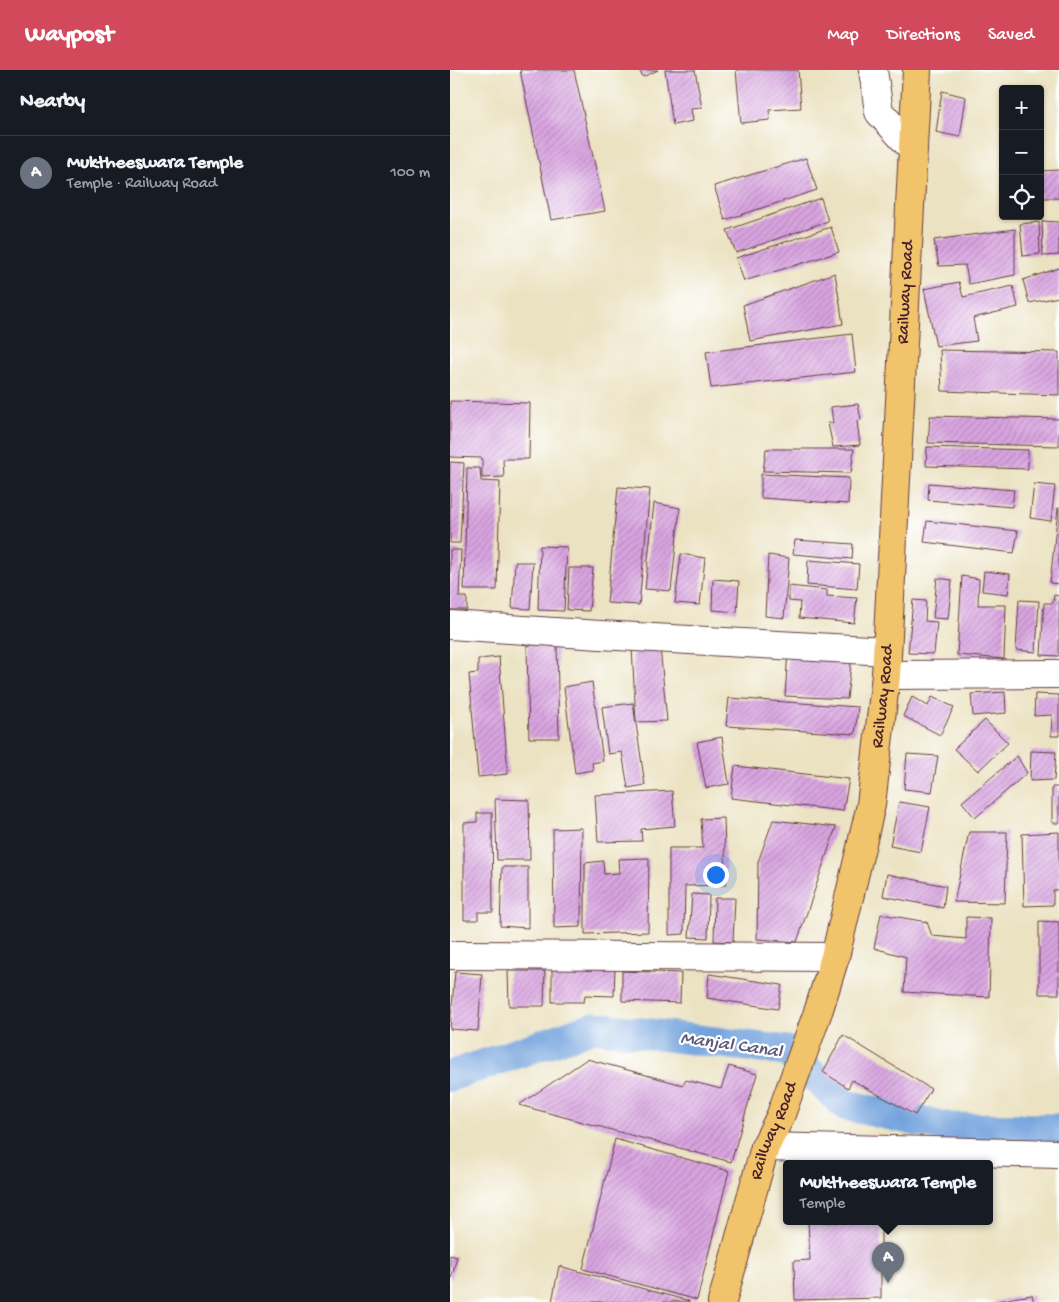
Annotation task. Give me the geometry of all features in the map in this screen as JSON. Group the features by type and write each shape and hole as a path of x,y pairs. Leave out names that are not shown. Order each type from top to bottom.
{"main road":[{"name":"Railway Road","path":"722,1302 765,1147 780,1117 819,1010 835,957 871,805 886,663 918,70"}],"street":[{"path":"873,70 879,112 913,149"},
{"path":"450,625 610,636 886,663 1059,674"},
{"path":"450,954 835,957"},
{"path":"765,1147 1059,1154"}],"building":[{"path":"520,70 574,70 605,211 551,220"},
{"path":"639,70 658,70 643,77"},
{"path":"665,70 695,70 702,108 691,109 693,121 673,125"},
{"path":"736,70 798,70 801,108 769,110 770,120 741,123"},
{"path":"942,91 966,97 960,137 936,132"},
{"path":"806,158 817,190 725,220 714,186"},
{"path":"1059,170 1059,198 1044,198 1044,171"},
{"path":"821,198 828,221 736,253 727,230"},
{"path":"1042,221 1059,222 1059,255 1043,256"},
{"path":"1039,222 1040,254 1023,256 1020,224"},
{"path":"831,227 839,252 744,281 736,258"},
{"path":"1015,229 1015,275 969,284 965,265 939,266 934,240"},
{"path":"1059,268 1059,297 1029,303 1023,280"},
{"path":"835,273 843,324 750,341 743,305"},
{"path":"959,282 963,297 1013,286 1018,307 973,318 977,341 936,346 924,289"},
{"path":"852,334 856,372 711,388 706,352"},
{"path":"940,350 1059,352 1059,395 942,391"},
{"path":"450,401 530,403 529,459 503,459 504,477 482,478 482,458 450,457"},
{"path":"858,404 861,420 857,421 860,445 833,447 828,423 833,423 831,407"},
{"path":"930,416 1059,419 1059,446 928,443"},
{"path":"927,447 1028,450 1028,469 926,466"},
{"path":"766,449 854,449 851,473 763,471"},
{"path":"450,462 464,463 460,543 450,543"},
{"path":"467,468 480,468 481,481 500,482 497,590 464,590"},
{"path":"761,474 849,478 848,504 761,498"},
{"path":"929,483 1014,490 1012,507 928,500"},
{"path":"1034,484 1055,486 1051,521 1030,518"},
{"path":"618,487 650,489 639,605 607,603"},
{"path":"654,503 680,508 671,591 645,589"},
{"path":"1059,508 1059,584 1050,583"},
{"path":"927,521 1018,531 1014,553 924,542"},
{"path":"795,540 853,544 852,559 793,554"},
{"path":"540,546 567,547 564,611 538,610"},
{"path":"450,550 461,550 459,597 467,597 467,610 450,610"},
{"path":"681,554 705,558 700,605 675,603"},
{"path":"768,555 789,558 784,618 765,616"},
{"path":"808,560 859,564 857,589 807,585"},
{"path":"515,562 533,562 530,609 512,608"},
{"path":"569,568 593,568 589,611 567,610"},
{"path":"984,571 1010,574 1008,594 982,591"},
{"path":"962,576 979,579 978,605 1006,605 1004,659 957,655"},
{"path":"937,578 952,580 948,619 933,618"},
{"path":"713,579 739,581 737,612 712,610"},
{"path":"789,586 827,590 827,596 857,598 854,623 799,618 800,602 789,601"},
{"path":"1054,595 1059,596 1059,656 1041,655 1044,603 1053,603"},
{"path":"913,600 926,601 925,621 937,622 934,654 908,653"},
{"path":"1019,600 1039,601 1036,652 1016,650"},
{"path":"527,645 557,645 559,738 529,738"},
{"path":"632,647 660,647 667,721 636,722"},
{"path":"788,650 852,655 847,699 785,696"},
{"path":"499,657 508,774 478,777 469,674 478,673 478,659"},
{"path":"592,682 603,761 592,763 593,770 575,773 564,687"},
{"path":"1005,692 1006,713 973,716 971,694"},
{"path":"1035,694 1059,695 1059,736 1051,736 1052,715 1034,716"},
{"path":"912,697 928,706 932,697 954,707 940,735 903,716"},
{"path":"729,698 858,707 855,734 726,726"},
{"path":"633,703 645,785 628,788 622,752 608,754 602,707"},
{"path":"985,720 1008,743 978,771 954,749"},
{"path":"722,737 729,784 706,788 697,742"},
{"path":"1031,751 1056,752 1054,780 1030,781"},
{"path":"907,754 938,756 932,792 904,789"},
{"path":"1017,756 1027,773 975,818 962,802"},
{"path":"735,766 849,779 843,811 731,798"},
{"path":"1052,787 1059,787 1059,823 1052,823"},
{"path":"672,791 675,826 641,829 642,841 598,842 595,795"},
{"path":"495,799 529,800 530,860 497,860"},
{"path":"899,802 930,807 921,852 890,846"},
{"path":"477,813 492,813 493,912 478,912 478,920 464,920 464,823 477,822"},
{"path":"724,818 726,885 685,886 684,934 669,935 669,848 703,848 701,819"},
{"path":"773,820 836,827 797,942 757,939 758,862"},
{"path":"582,828 581,927 554,928 553,829"},
{"path":"969,832 1007,832 1005,903 954,902"},
{"path":"1059,832 1059,890 1053,890 1053,905 1024,906 1022,834"},
{"path":"649,858 648,932 585,934 585,863 603,861 604,874 619,873 618,859"},
{"path":"502,867 528,867 528,928 500,926"},
{"path":"887,874 946,886 943,908 883,896"},
{"path":"692,894 709,895 708,938 689,937"},
{"path":"715,898 735,898 733,942 714,941"},
{"path":"881,914 927,922 932,936 966,939 966,917 991,918 989,997 904,992 906,957 874,948"},
{"path":"1039,921 1059,922 1059,994 1039,994"},
{"path":"552,965 615,967 614,996 585,995 584,1002 552,1002"},
{"path":"508,971 545,971 544,1006 509,1006"},
{"path":"622,971 681,973 680,1003 622,1001"},
{"path":"455,972 482,974 478,1031 450,1029"},
{"path":"709,974 782,985 778,1009 707,998"},
{"path":"843,1035 931,1089 915,1115 852,1080 848,1088 823,1072"},
{"path":"587,1059 683,1085 686,1080 721,1089 729,1066 757,1074 731,1162 519,1105"},
{"path":"615,1139 729,1171 697,1300 583,1269"},
{"path":"808,1225 881,1225 881,1298 795,1300 794,1261 810,1260"},
{"path":"450,1255 457,1257 451,1279 450,1279"},
{"path":"559,1266 689,1301 689,1302 552,1302"},
{"path":"1032,1295 1034,1302 994,1302 994,1301"}],"waterway":[{"name":"Manjal Canal","path":"450,1076 594,1027 787,1051 845,1105 951,1128 1059,1129"}],"place":[{"name":"Muktheeswara Temple","path":"888,1283"}]}
